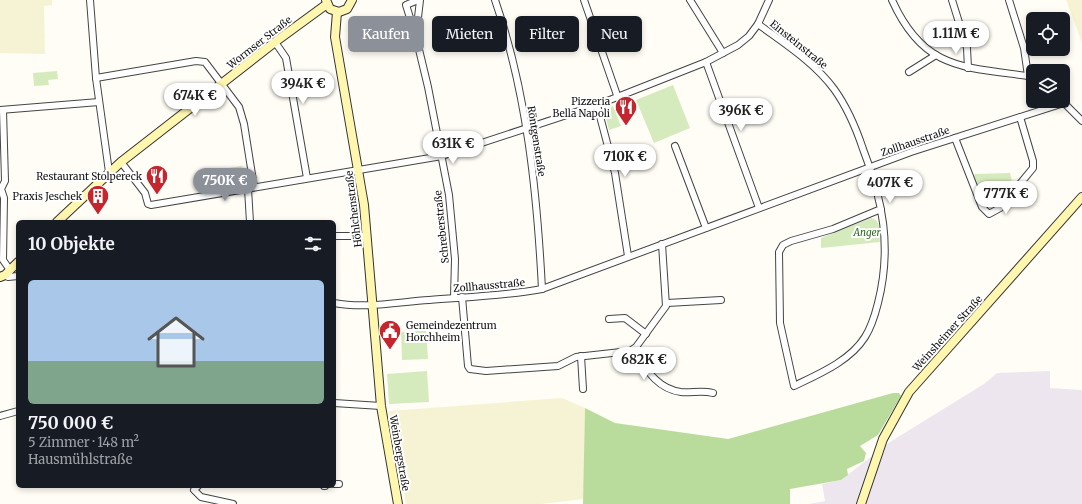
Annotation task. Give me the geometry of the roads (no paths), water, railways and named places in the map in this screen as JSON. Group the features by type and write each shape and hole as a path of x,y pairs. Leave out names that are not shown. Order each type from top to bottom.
{"main road":[{"path":"326,2 332,10 337,12 347,9 352,0"},
{"name":"Wormser Straße","path":"59,220 121,162 326,2"},
{"name":"Höhlchenstraße","path":"337,12 335,37 359,169 367,236 371,305 381,406"},
{"name":"Weinsheimer Straße","path":"861,504 882,439 909,392 1082,197"},
{"path":"5,274 16,264"},
{"name":"Weinbergstraße","path":"381,406 398,504"}],"street":[{"path":"90,0 96,78 109,172"},
{"name":"Schreberstraße","path":"409,16 406,5 419,0 418,16"},
{"name":"Röntgenstraße","path":"495,0 514,67 525,129 537,211 542,289"},
{"path":"584,0 618,98"},
{"path":"690,0 724,54"},
{"path":"121,162 142,187 149,205 359,169 416,162 442,156 618,98 724,54 749,36 758,24 769,0"},
{"path":"892,0 902,22 936,55 950,63 968,68 1026,76"},
{"path":"952,0 967,48 968,68"},
{"path":"1009,0 1028,64"},
{"name":"Einsteinstraße","path":"758,24 806,60 834,89 848,112 875,181 882,209 885,267 872,324 865,338 853,350 824,372 794,386 780,323 779,252 783,245 792,241 833,229 882,209"},
{"path":"275,42 286,58 307,178"},
{"name":"Schreberstraße","path":"419,52 442,156 454,241 454,298"},
{"path":"909,72 936,55"},
{"path":"96,78 199,60 205,62 239,107 244,124 251,188 250,220"},
{"path":"706,62 759,208"},
{"path":"16,276 8,277 5,274 3,260 4,198 0,189 4,181 2,110 99,102"},
{"path":"597,105 615,173 628,256"},
{"name":"Zollhausstraße","path":"336,303 344,305 371,305 515,294 542,289 870,168 1046,108"},
{"path":"1069,108 1082,121"},
{"path":"955,138 982,207 989,214 1000,208 1033,168 1033,162 1020,117"},
{"path":"675,146 706,228"},
{"path":"336,236 367,236"},
{"path":"462,297 468,366 470,369 486,370 558,366 581,356 633,350 667,303 662,244"},
{"path":"667,303 721,300"},
{"path":"609,319 625,318 646,334"},
{"path":"633,350 658,384 680,392 704,391 712,393"},
{"path":"581,356 583,389"},
{"path":"336,403 381,406"},
{"path":"0,416 16,412"},
{"path":"196,488 194,490 201,497 233,504"}],"place":[{"name":"Pizzeria Bella Napoli","path":"626,126"},
{"name":"Restaurant Stolpereck","path":"157,196"},
{"name":"Praxis Jeschek","path":"98,216"},
{"name":"Gemeindezentrum Horchheim","path":"390,350"}],"park label":[{"name":"Anger","path":"867,232"}]}
